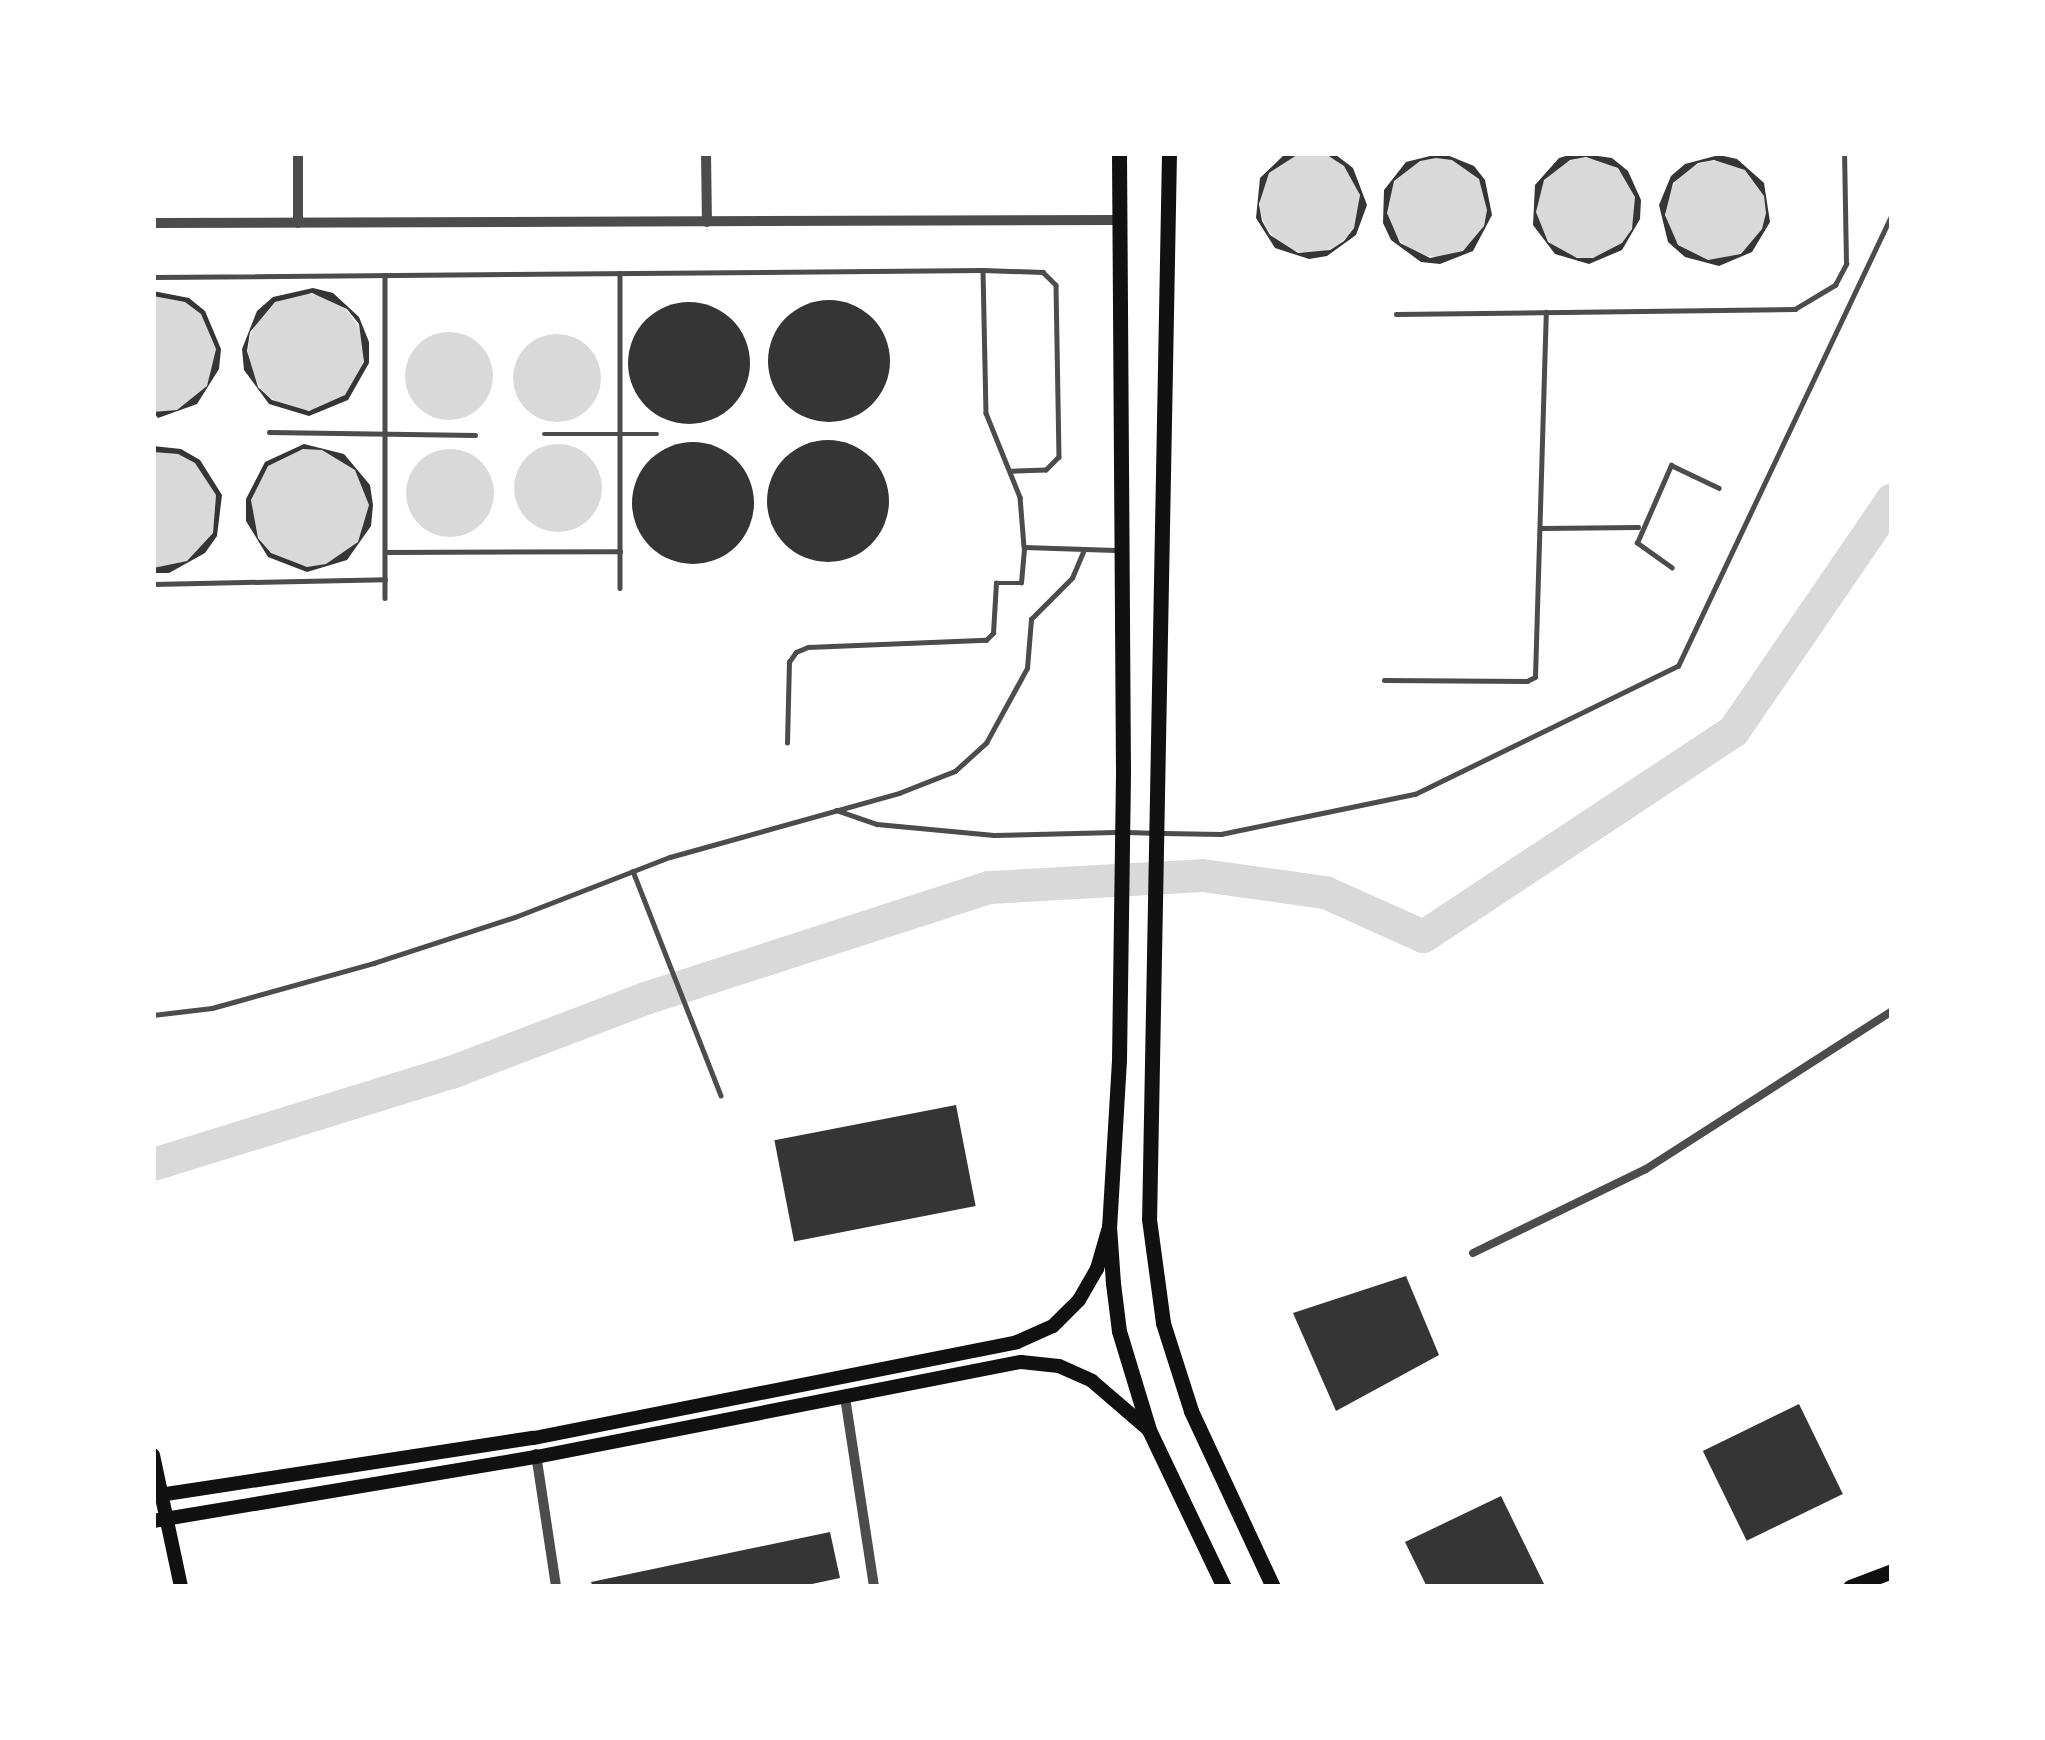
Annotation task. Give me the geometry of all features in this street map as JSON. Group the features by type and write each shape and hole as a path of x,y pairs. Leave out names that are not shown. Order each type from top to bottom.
{"main road":[{"path":"1119,153 1124,774 1119,1060 1109,1226 1119,1331 1149,1430 1224,1587"},
{"path":"1169,153 1149,1220 1163,1323 1190,1411 1274,1587"},
{"path":"157,1495 534,1438 1017,1342 1053,1326 1079,1300 1097,1269 1109,1226"},
{"path":"159,1520 536,1457 1021,1362 1059,1366 1092,1381 1149,1430"},
{"path":"153,1455 159,1520 181,1587"},
{"path":"1850,1587 1892,1571"}],"street":[{"path":"298,153 298,223"},
{"path":"706,153 707,222"},
{"path":"153,223 1117,220"},
{"path":"1473,1253 1646,1169 1892,1011"},
{"path":"845,1397 874,1587"},
{"path":"534,1438 556,1587"}],"lane":[{"path":"1396,314 1795,309 1835,285 1846,264 1844,153"},
{"path":"836,810 877,824 993,836 1031,831 1221,834 1414,794 1678,667 1892,214"},
{"path":"788,743 789,662 796,652 986,640 993,633 996,583 1021,583 1024,547 1012,471 986,413 982,270"},
{"path":"153,277 1043,272 1056,285 1059,457 1046,470 1012,471"},
{"path":"620,273 620,588"},
{"path":"385,275 385,598"},
{"path":"1384,680 1527,681 1535,676 1546,312"},
{"path":"268,432 475,435"},
{"path":"544,434 657,434"},
{"path":"1672,568 1641,550 1641,527 1671,465 1719,488"},
{"path":"1541,528 1641,527"},
{"path":"1024,547 1121,550"},
{"path":"153,1015 212,1008 374,963 515,917 633,869 955,771 986,743 1027,668 1031,619 1072,578 1084,549"},
{"path":"385,552 620,551"},
{"path":"153,584 385,579"},
{"path":"633,869 721,1095"}],"shaded area":[{"path":"1310,153 1338,161 1352,175 1360,203 1352,231 1338,245 1310,253 1282,245 1268,231 1260,203 1268,175 1282,161"},
{"path":"1437,157 1456,161 1472,172 1483,188 1487,207 1483,226 1472,242 1456,253 1437,257 1418,253 1402,242 1391,226 1387,207 1391,188 1402,172 1418,161"},
{"path":"1586,158 1614,166 1628,180 1636,208 1628,236 1614,250 1586,258 1558,250 1544,236 1536,208 1544,180 1558,166"},
{"path":"1716,161 1735,165 1751,176 1762,192 1766,211 1762,230 1751,246 1735,257 1716,261 1697,257 1681,246 1670,230 1666,211 1670,192 1681,176 1697,165"},
{"path":"306,294 328,298 347,311 360,330 364,352 360,374 347,393 328,406 306,410 284,406 265,393 252,374 248,352 252,330 265,311 284,298"},
{"path":"153,296 185,302 201,314 216,349 207,386 177,410 158,413 153,412"},
{"path":"449,332 480,345 493,376 480,407 449,420 418,407 405,376 418,345"},
{"path":"557,334 588,347 601,378 588,409 557,422 526,409 513,378 526,347"},
{"path":"558,444 589,457 602,488 589,519 558,532 527,519 514,488 527,457"},
{"path":"310,449 343,459 359,475 369,508 359,541 343,557 310,567 277,557 261,541 251,508 261,475 277,459"},
{"path":"450,449 481,462 494,493 481,524 450,537 419,524 406,493 419,462"},
{"path":"153,452 178,454 196,463 216,495 213,533 187,561 153,568"}],"building":[{"path":"1300,153 1269,173 1259,204 1262,221 1270,235 1298,253 1330,250 1344,241 1354,228 1360,195 1344,166 1324,153 1336,155 1353,168 1367,205 1356,235 1327,256 1309,259 1275,248 1256,218 1260,178 1285,154"},
{"path":"1442,153 1474,166 1485,180 1492,215 1473,251 1440,264 1421,262 1391,240 1383,223 1384,190 1406,162","holes":["1452,160 1479,179 1487,210 1484,226 1463,251 1430,258 1400,243 1387,213 1394,181 1420,161"]},
{"path":"1576,153 1612,158 1628,171 1641,200 1640,219 1622,250 1589,264 1555,254 1533,225 1535,185 1559,158","holes":["1586,157 1618,168 1635,197 1632,229 1622,243 1593,258 1577,258 1548,242 1536,212 1544,180 1570,160"]},
{"path":"1719,155 1737,159 1764,183 1770,222 1752,252 1719,266 1685,257 1668,242 1659,205 1671,176 1685,164","holes":["1714,160 1745,170 1764,196 1766,213 1762,229 1741,254 1708,260 1678,245 1665,215 1673,183 1698,163"]},
{"path":"313,288 333,293 359,317 369,342 369,363 348,400 309,416 269,404 244,370 242,349 257,311 273,297","holes":["312,293 347,309 359,324 364,362 345,395 309,411 272,400 258,387 247,351 250,332 275,302"]},
{"path":"153,291 189,298 205,311 221,349 219,369 197,404 158,418 153,412 177,410 207,386 216,349 201,314 185,302 153,296"},
{"path":"829,300 853,304 872,318 886,337 890,361 886,385 872,404 853,418 829,422 805,418 786,404 772,385 768,361 772,337 786,318 805,304"},
{"path":"689,302 713,306 732,320 746,339 750,363 746,387 732,406 713,420 689,424 665,420 646,406 632,387 628,363 632,339 646,320 665,306"},
{"path":"828,440 852,444 871,458 885,477 889,501 885,525 871,544 852,558 828,562 804,558 785,544 771,525 767,501 771,477 785,458 804,444"},
{"path":"693,442 717,446 736,460 750,479 754,503 750,527 736,546 717,560 693,564 669,560 650,546 636,527 632,503 636,479 650,460 669,446"},
{"path":"304,444 344,454 370,485 371,526 347,560 307,572 268,557 246,521 246,499 265,462","holes":["303,449 322,450 355,470 369,505 358,542 326,564 307,567 271,553 258,538 251,500 268,466"]},
{"path":"153,446 181,449 200,460 222,495 217,536 205,553 169,573 153,573 153,568 187,561 213,533 216,495 195,463 178,454 153,452"},
{"path":"956,1105 976,1206 794,1241 774,1140"},
{"path":"1406,1276 1439,1355 1336,1411 1293,1313"},
{"path":"1799,1404 1843,1494 1747,1541 1703,1451"},
{"path":"1501,1496 1545,1586 1427,1587 1405,1542"},
{"path":"830,1532 840,1578 798,1587 593,1587 591,1582"}],"waterway":[{"path":"153,1164 451,1072 645,998 989,887 1202,875 1325,892 1423,936 1733,731 1892,499"}]}
